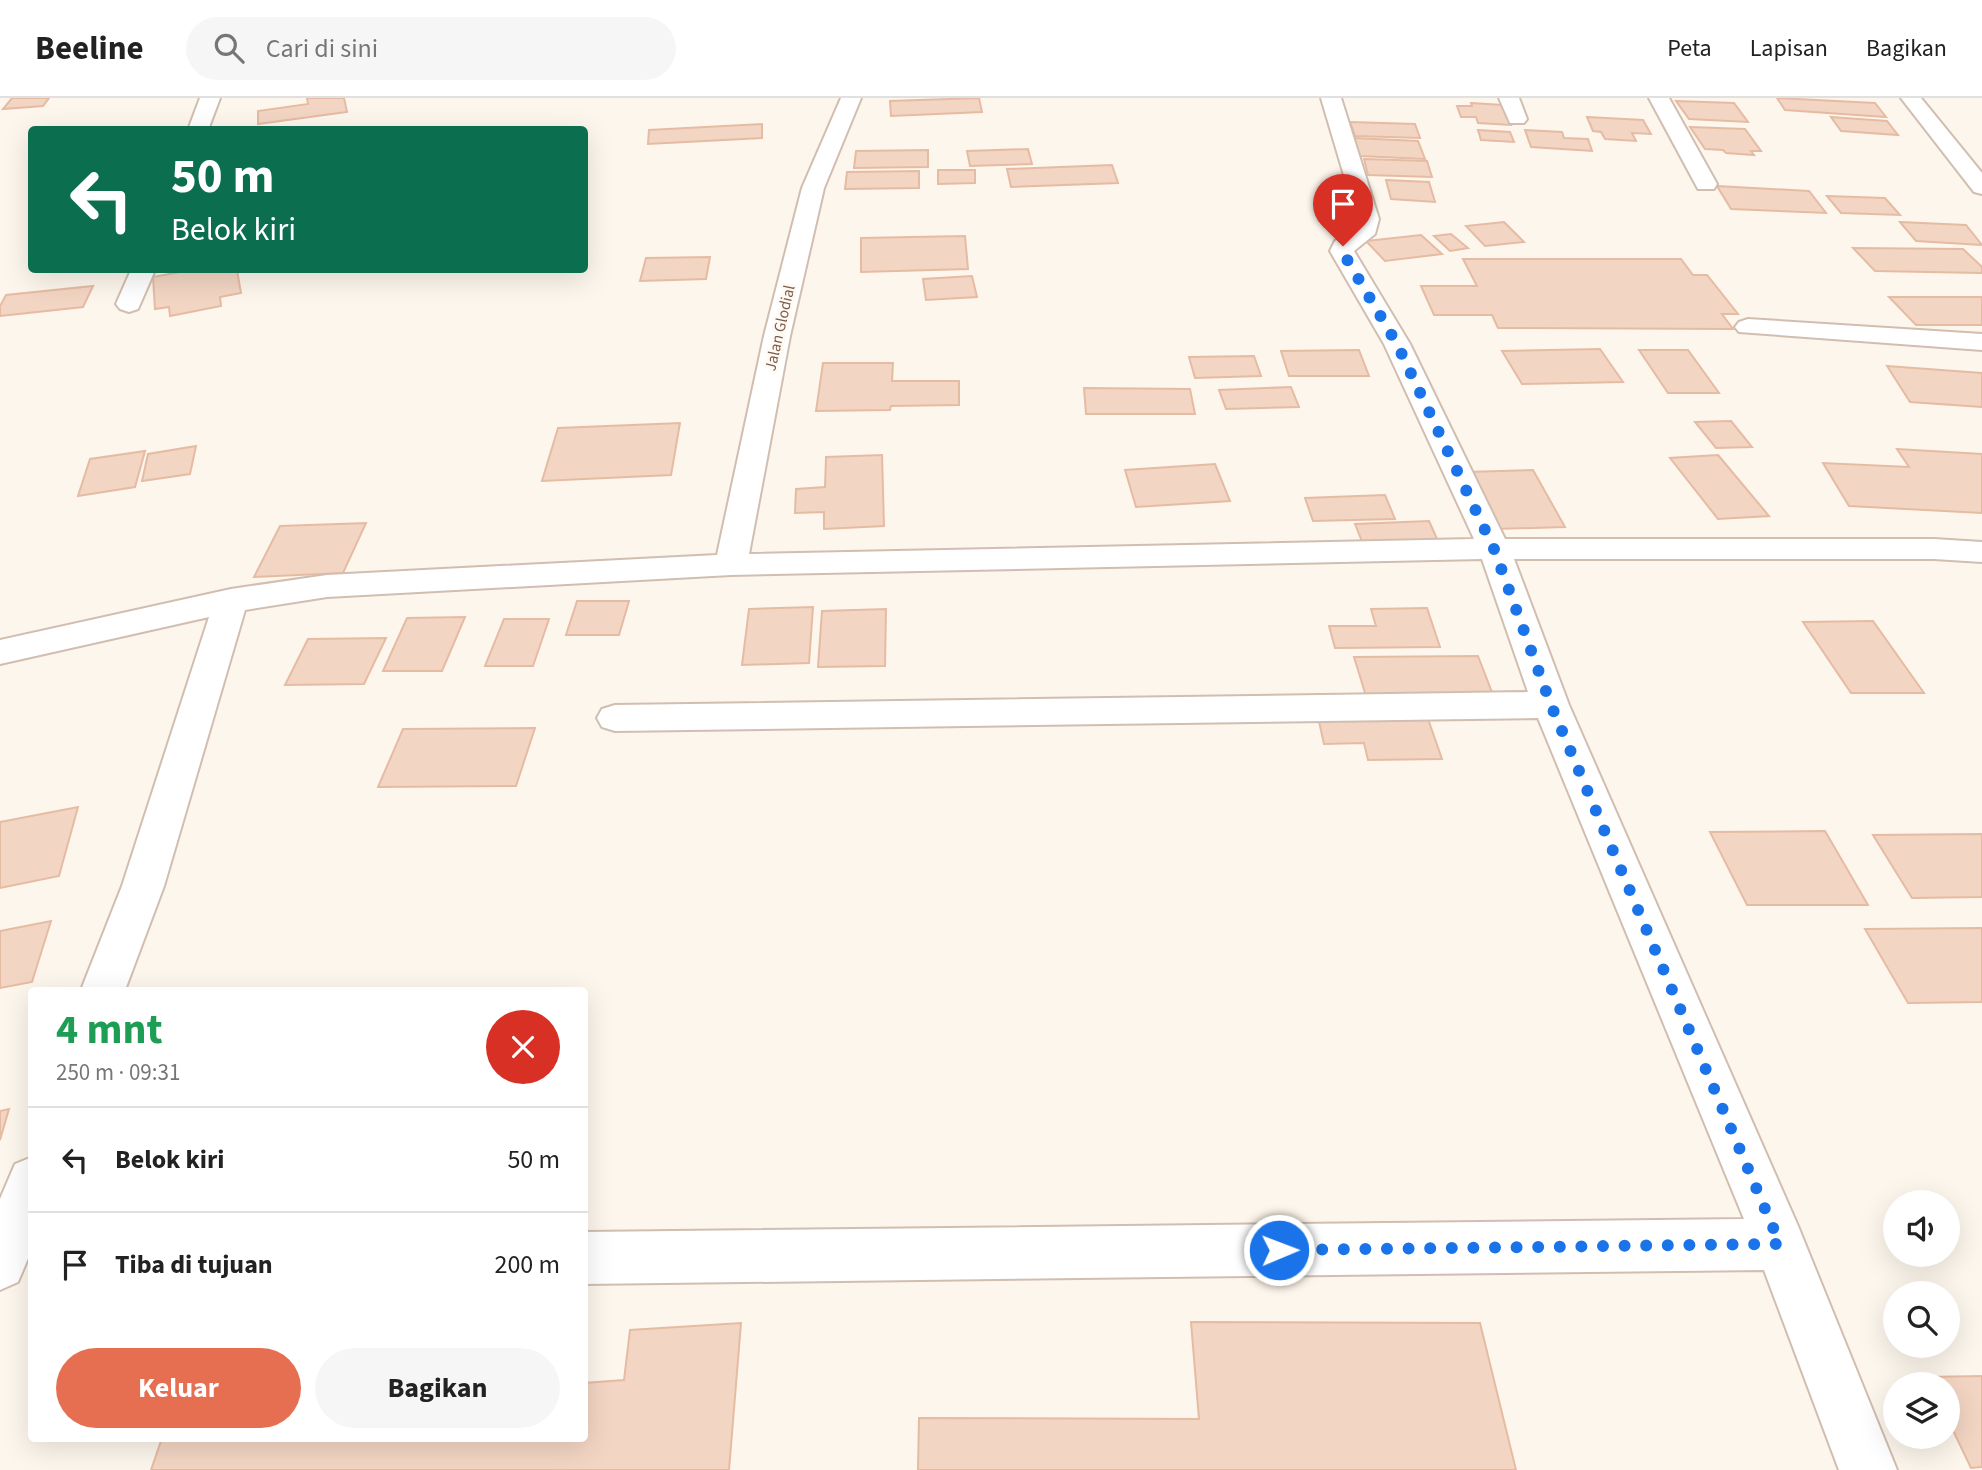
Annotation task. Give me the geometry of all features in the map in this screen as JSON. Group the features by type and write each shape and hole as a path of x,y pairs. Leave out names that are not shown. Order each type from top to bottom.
{"street":[{"path":"200,126 210,98"},
{"name":"Jalan Glodial","path":"730,565 777,336 813,188 851,98"},
{"path":"1331,98 1367,219 1367,229 1343,246 1342,251 1397,344 1494,549 1551,705 1780,1244 1868,1470"},
{"path":"1509,98 1517,119"},
{"path":"1659,98 1706,184"},
{"path":"1911,98 1982,187"},
{"path":"129,304 142,273"},
{"path":"1748,327 1982,342"},
{"path":"0,652 231,600 327,586 730,565 1494,549 1934,549 1982,552"},
{"path":"104,987 143,886 231,600"},
{"path":"615,719 1551,705"},
{"path":"28,1191 0,1264 28,1264"},
{"path":"588,1258 1780,1244"}],"building":[{"path":"12,98 49,98 43,106 3,109"},
{"path":"307,98 344,98 347,112 258,124 258,111 308,104"},
{"path":"979,98 982,112 891,116 890,101"},
{"path":"1777,98 1875,103 1886,117 1785,110"},
{"path":"1676,101 1734,103 1748,122 1689,119"},
{"path":"1471,103 1503,105 1511,125 1478,123 1476,117 1461,117 1457,106 1472,106"},
{"path":"1587,117 1643,120 1651,134 1632,133 1636,141 1605,139 1601,132 1593,131"},
{"path":"1831,117 1887,121 1898,135 1841,131"},
{"path":"1350,122 1415,124 1420,138 1355,136"},
{"path":"762,124 762,138 648,144 649,130"},
{"path":"1690,127 1745,129 1761,151 1751,151 1754,155 1705,149"},
{"path":"1478,130 1510,132 1514,142 1481,140"},
{"path":"1525,130 1562,132 1564,138 1588,139 1592,151 1531,147"},
{"path":"1354,138 1418,141 1425,159 1359,156"},
{"path":"1028,149 1032,164 970,166 967,151"},
{"path":"928,150 928,167 854,168 856,151"},
{"path":"1364,159 1427,161 1432,177 1368,175"},
{"path":"1112,165 1118,183 1011,187 1007,169"},
{"path":"938,170 975,170 975,183 938,184"},
{"path":"919,171 919,188 845,189 847,172"},
{"path":"1386,180 1429,182 1435,202 1391,199"},
{"path":"1717,186 1809,191 1826,213 1731,209"},
{"path":"1827,196 1885,198 1900,215 1841,213"},
{"path":"1504,222 1524,242 1485,246 1466,226"},
{"path":"1900,222 1966,225 1982,245 1916,241"},
{"path":"1451,234 1468,248 1450,251 1434,236"},
{"path":"1421,235 1442,254 1385,261 1366,241"},
{"path":"965,236 968,269 861,272 861,238"},
{"path":"1853,248 1963,249 1982,267 1982,273 1875,271"},
{"path":"710,257 706,279 640,281 646,258"},
{"path":"1463,259 1681,259 1693,275 1707,275 1738,314 1722,314 1733,329 1498,328 1492,315 1434,315 1421,286 1477,286"},
{"path":"175,273 238,273 241,293 220,297 221,306 170,316 169,307 155,309 153,277"},
{"path":"972,276 977,297 926,300 923,279"},
{"path":"93,286 83,307 0,316 0,306 6,295"},
{"path":"1889,297 1982,297 1982,325 1916,325"},
{"path":"1600,349 1623,382 1522,384 1502,351"},
{"path":"1359,350 1369,376 1289,376 1281,351"},
{"path":"1639,350 1688,350 1719,393 1668,393"},
{"path":"1254,356 1261,376 1195,378 1189,357"},
{"path":"823,363 893,363 892,381 959,381 959,405 891,406 890,410 816,411"},
{"path":"1887,366 1982,373 1982,407 1910,402"},
{"path":"1291,387 1299,407 1226,409 1219,390"},
{"path":"1084,388 1190,389 1195,414 1086,414"},
{"path":"1731,421 1752,447 1716,448 1695,422"},
{"path":"680,423 671,475 542,481 558,428"},
{"path":"196,446 190,474 142,481 148,454"},
{"path":"1897,449 1982,454 1982,513 1849,506 1823,463 1909,467"},
{"path":"145,451 135,487 78,496 90,459"},
{"path":"882,455 884,526 824,529 824,512 795,513 796,489 825,487 826,457"},
{"path":"1718,455 1769,516 1718,519 1670,458"},
{"path":"1215,464 1230,501 1136,507 1125,470"},
{"path":"1533,470 1565,527 1495,529 1467,472"},
{"path":"1385,495 1395,519 1313,521 1305,498"},
{"path":"1429,521 1438,541 1363,544 1355,524"},
{"path":"366,523 343,573 254,577 280,526"},
{"path":"577,601 629,601 619,635 566,635"},
{"path":"813,607 809,663 742,665 749,609"},
{"path":"1427,608 1440,647 1335,648 1329,626 1376,626 1371,609"},
{"path":"886,609 885,666 818,667 822,611"},
{"path":"465,617 442,671 383,671 407,618"},
{"path":"504,619 549,619 533,666 485,666"},
{"path":"1873,621 1924,693 1851,693 1803,622"},
{"path":"386,638 364,684 285,685 308,639"},
{"path":"1478,656 1493,695 1366,696 1354,657"},
{"path":"1427,716 1442,759 1368,760 1364,743 1324,744 1318,717"},
{"path":"535,728 516,786 378,787 403,729"},
{"path":"78,807 59,876 0,888 0,822"},
{"path":"1825,831 1868,905 1747,905 1710,832"},
{"path":"1982,834 1982,897 1912,898 1873,835"},
{"path":"51,921 32,982 0,988 0,931"},
{"path":"1982,928 1982,1002 1908,1003 1865,929"},
{"path":"9,1109 0,1140 0,1111"},
{"path":"1191,1322 1480,1323 1516,1470 918,1470 919,1418 1199,1419"},
{"path":"741,1323 729,1470 151,1470 161,1442 588,1442 588,1383 624,1380 630,1330"},
{"path":"1960,1376 1982,1376 1982,1467 1971,1468 1960,1445"}],"route":[{"path":"1279,1250 1780,1244 1551,705 1494,549 1397,344 1347,261 1342,251 1343,246"}]}
